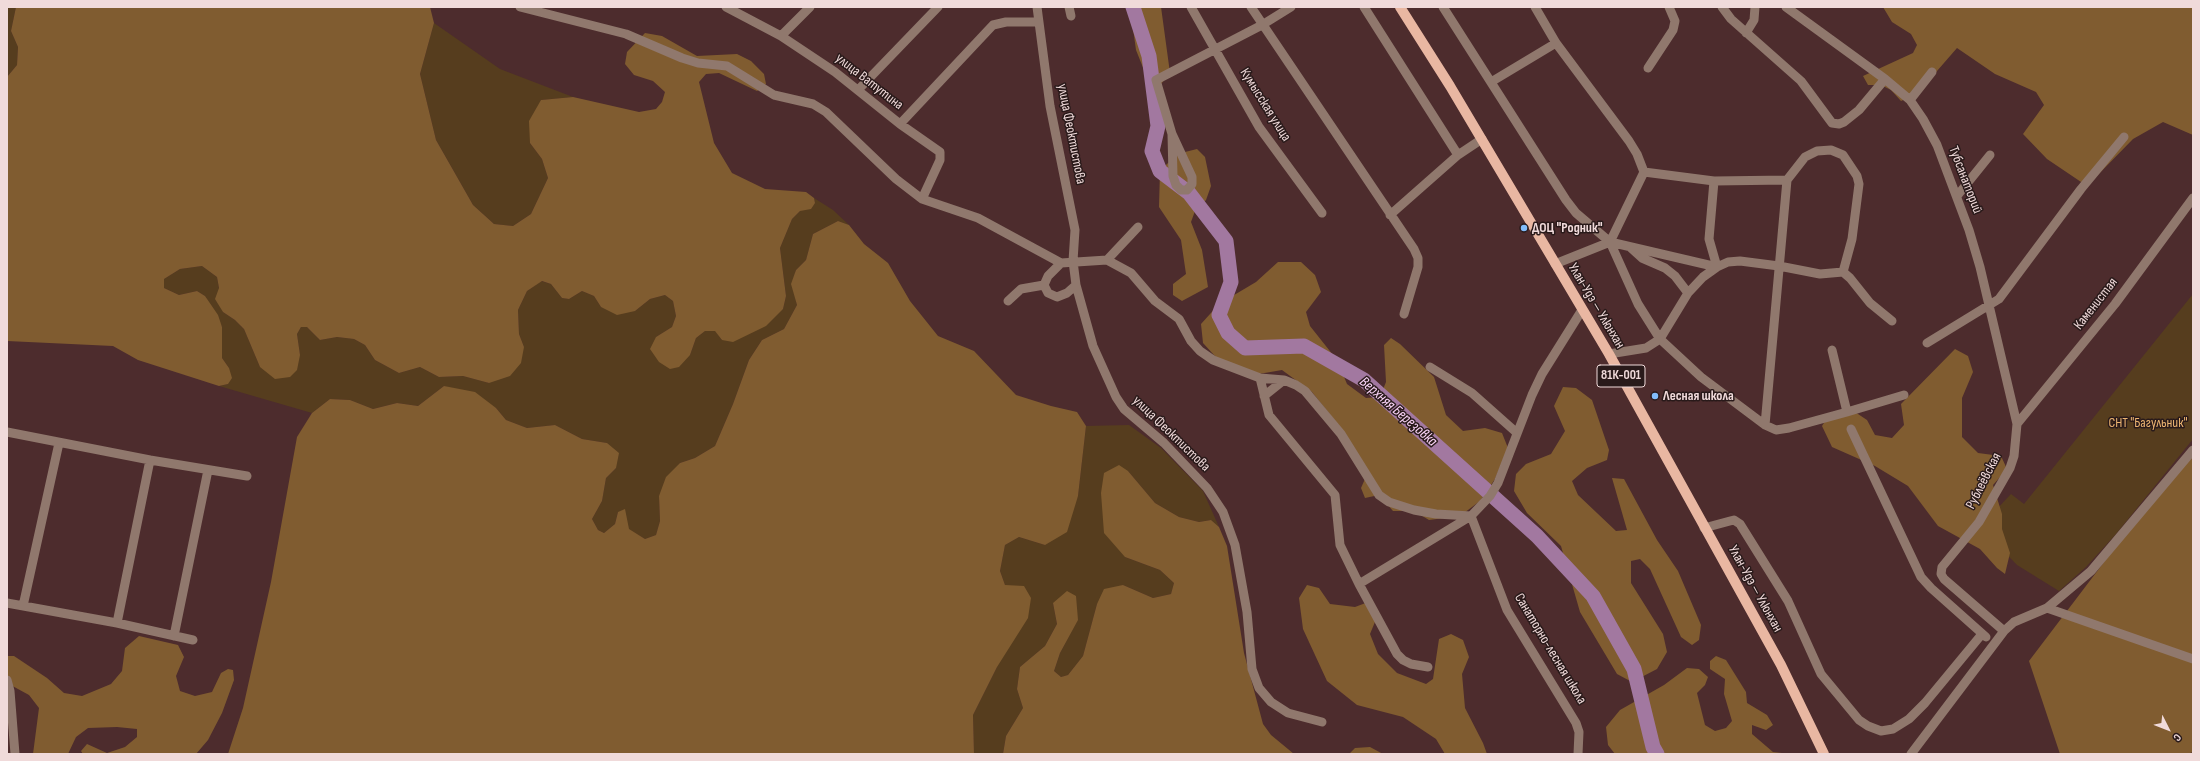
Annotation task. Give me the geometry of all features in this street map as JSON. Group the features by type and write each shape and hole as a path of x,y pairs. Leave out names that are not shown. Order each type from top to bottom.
{"main road":[{"name":"Улан-Удэ — Улюнхан","path":"1400,7 1482,139 1609,354 1781,665 1824,754"}],"street":[{"path":"520,7 626,34 692,61 727,66 774,95 813,104 826,112 896,179 922,199 978,218 1061,263"},
{"name":"улица Ватутина","path":"726,7 780,36 835,72 900,124 993,26 1006,22 1038,22"},
{"path":"780,36 810,7"},
{"path":"858,90 938,7"},
{"name":"улица Феоктистова","path":"1037,7 1050,106 1075,230 1073,261 1076,285 1093,346 1116,397 1124,409 1164,443 1206,488 1224,512 1235,545 1247,612 1252,669 1259,688 1271,702 1288,713 1322,722"},
{"name":"Кумысская улица","path":"1191,7 1259,127 1322,213"},
{"path":"1251,7 1418,258 1418,267 1404,314"},
{"path":"1172,134 1176,185 1181,190 1187,190 1192,184 1192,177 1172,134 1156,80 1262,25 1291,7"},
{"path":"1364,7 1458,155"},
{"path":"1443,7 1566,200 1576,213 1610,242 1638,304 1660,339 1701,377 1765,425 1776,430 1789,428 1904,395"},
{"path":"1535,7 1556,42 1629,141 1637,154 1644,172 1610,242"},
{"path":"1648,68 1673,30 1675,21 1669,7"},
{"path":"1722,7 1731,19 1801,81 1832,123 1839,124 1844,122 1859,110 1886,79"},
{"path":"1746,33 1754,20 1756,7"},
{"name":"Тубсанаторий","path":"1786,7 1886,79 1910,100 1923,119 1937,145 1957,196 1980,267 1989,306"},
{"path":"1491,82 1556,42"},
{"path":"1910,100 1932,72"},
{"path":"900,124 940,152 940,160 922,199"},
{"path":"1928,343 1989,306 2007,290 2081,189 2124,137"},
{"path":"1390,215 1458,155 1482,139"},
{"path":"1765,425 1787,180 1805,157 1817,151 1831,150 1843,155 1851,165 1859,184 1852,239 1843,272"},
{"path":"1957,196 1990,155"},
{"path":"1644,172 1714,181 1787,180"},
{"path":"1714,181 1709,239 1717,267"},
{"name":"Каменистая","path":"2017,424 2115,304 2193,198"},
{"path":"1107,260 1138,227"},
{"path":"1555,264 1610,242 1717,267"},
{"path":"1629,247 1642,258 1665,268 1675,276 1688,293"},
{"path":"1044,285 1048,276 1061,263 1073,261 1107,260 1131,273 1155,301 1179,319 1191,341 1200,351 1213,360 1260,378 1284,380 1305,391 1336,427 1379,495 1389,502 1414,510 1436,514 1471,516"},
{"path":"1609,354 1646,348 1660,339 1688,293 1703,277 1717,267 1728,262 1740,261 1779,266 1820,274 1843,272 1850,278 1870,304 1892,321"},
{"path":"1044,285 1048,293 1057,297 1067,293 1076,285"},
{"path":"1008,301 1021,289 1044,285"},
{"name":"Рублеёвская","path":"1989,306 2017,424 2014,456 2010,468 1979,522 1942,567 1941,574 1944,579 2004,631"},
{"path":"1359,584 1471,516 1490,496 1498,483 1517,432 1542,374 1582,310"},
{"path":"1832,350 1847,412"},
{"path":"1430,367 1472,393 1517,432"},
{"path":"1260,378 1267,410 1272,421 1335,495 1340,545 1359,584 1397,654 1403,660 1411,664 1428,667"},
{"path":"1264,396 1284,380"},
{"path":"1851,429 1921,577 1931,588 1993,643"},
{"path":"7,432 150,460 247,476"},
{"path":"23,606 59,443"},
{"path":"1911,754 1993,643 2004,631 2014,622 2047,608 2091,571 2193,450"},
{"path":"117,623 150,460"},
{"path":"174,636 208,470"},
{"name":"Санаторно-лесная школа","path":"1471,516 1507,610 1576,723 1579,732 1578,754"},
{"path":"1704,528 1734,520 1740,524 1797,618 1812,659 1821,674 1859,720 1881,732 1893,729 1909,719 1925,703 1982,634"},
{"path":"7,603 117,623 193,640"},
{"path":"2047,608 2193,658"},
{"path":"7,680 10,691 10,725 15,754"}],"green space":[{"path":"7,7 16,7 11,31 18,47 17,65 7,77"},
{"path":"434,23 500,69 573,97 541,100 530,143 542,159 548,178 531,214 513,226 494,224 473,205 436,140 420,74"},
{"path":"814,198 833,210 849,225 838,221 813,234 806,260 796,270 792,284 797,305 784,329 762,340 749,360 733,404 715,446 695,458 680,463 659,496 660,521 656,535 645,539 628,529 618,512 615,524 604,533 598,530 592,519 602,501 606,478 616,468 607,443 582,439 555,425 527,428 506,420 496,408 444,386 418,406 397,403 373,409 350,400 330,399 312,413 219,386 228,384 229,368 222,358 222,327 205,296 197,291 179,295 164,288 164,279 180,269 202,266 217,277 223,312 235,320 244,329 260,367 300,355 297,334 301,327 307,327 320,340 337,337 354,339 365,345 375,360 399,373 420,367 439,377 463,376 489,383 524,347 519,334 518,310 527,291 541,281 551,284 562,298 569,299 582,291 594,296 601,307 635,311 650,299 665,295 673,301 676,316 672,327 656,337 690,355 696,338 705,331 715,330 722,340 783,309 786,296 780,248 792,219 800,211 815,203"},
{"name":"СНТ \"Багульник\"","path":"2193,294 2193,439 2116,534 2086,567 2059,591 2017,565 1980,527 2011,494 2024,504"},
{"path":"1129,425 1161,448 1203,491 1219,527 1211,520 1199,522 1179,517 1155,503 1128,471 1125,557 1160,570 1174,583 1171,594 1153,598 1123,585 1097,604 1083,656 1068,675 1061,677 1054,671 1060,653 1078,619 1053,603 1057,624 1045,646 1020,667 1017,689 1023,708 1006,736 1003,754 974,754 973,715 997,667 1005,585 1000,571 1005,545 1019,537 1045,545 1078,496 1086,426"}],"shaded area":[{"path":"16,7 430,7 434,23 420,74 436,140 473,205 494,224 513,226 531,214 548,178 542,159 530,143 529,121 541,100 573,97 639,112 656,109 662,102 665,92 653,81 634,75 625,64 627,52 645,33 662,36 697,56 737,54 751,61 764,74 766,84 757,91 719,73 706,74 699,82 714,143 732,173 765,189 806,192 814,198 815,203 811,209 800,211 792,219 780,248 786,296 783,309 766,326 733,342 722,340 715,331 705,331 696,338 690,355 679,367 670,369 659,362 650,349 656,337 672,327 676,316 673,301 665,295 650,299 635,311 617,315 601,307 594,296 582,291 569,299 562,298 551,284 542,281 527,291 518,310 519,334 524,347 521,363 510,376 489,383 463,376 439,377 420,367 399,373 375,360 365,345 354,339 337,337 320,340 307,327 301,327 297,334 300,355 297,370 290,377 275,379 260,367 244,329 235,320 223,312 215,299 219,288 217,277 202,266 180,269 164,279 164,288 179,295 197,291 205,296 218,315 222,327 222,358 229,368 232,378 228,384 219,386 138,360 113,346 7,341 7,77 17,65 18,47 11,31"},
{"path":"1130,7 1161,7 1170,73 1161,84 1148,80 1136,50"},
{"path":"1883,7 2193,7 2193,135 2163,122 2133,139 2087,186 2047,159 2023,134 2044,105 2036,92 1995,74 1957,48 1917,94 1901,101 1891,90 1881,85 1868,85 1863,76 1913,53 1917,45 1911,34 1892,22"},
{"path":"1197,149 1205,157 1211,186 1206,200 1195,211 1191,222 1202,250 1208,287 1182,301 1173,295 1173,284 1186,274 1181,240 1159,207 1160,171 1177,154"},
{"path":"838,221 849,225 864,244 888,263 910,301 938,336 974,351 1016,395 1051,406 1077,412 1086,426 1078,496 1067,532 1045,545 1019,537 1005,545 1000,571 1005,585 1024,586 1031,598 1028,618 997,667 973,715 974,754 228,754 243,708 271,582 297,437 312,413 330,399 350,400 373,409 397,403 418,406 444,386 475,392 496,408 506,420 527,428 555,425 582,439 607,443 619,453 616,468 606,478 602,501 592,519 598,530 604,533 615,524 618,512 625,509 629,529 645,539 656,535 660,521 659,496 666,477 680,463 695,458 715,446 733,404 749,360 762,340 784,329 797,305 791,284 796,270 806,260 813,234"},
{"path":"1278,262 1301,262 1315,275 1321,292 1306,312 1310,326 1337,360 1347,384 1366,398 1380,397 1386,382 1384,345 1391,338 1400,344 1434,377 1446,415 1463,431 1485,428 1502,433 1508,448 1495,479 1480,501 1460,516 1429,520 1414,511 1393,511 1379,495 1365,498 1361,488 1368,472 1344,432 1312,392 1282,370 1253,375 1224,366 1203,343 1201,324 1219,304 1256,282"},
{"path":"1955,349 1968,356 1973,372 1962,398 1962,437 1978,453 2001,456 2007,469 1993,485 2002,514 2002,529 2010,553 2005,574 1997,568 1980,549 1938,526 1908,486 1875,466 1832,447 1822,426 1829,415 1849,408 1867,420 1875,435 1892,438 1904,425 1901,404"},
{"path":"1563,387 1576,388 1592,400 1609,450 1607,460 1587,468 1572,481 1578,495 1616,531 1627,530 1612,478 1624,479 1657,540 1678,571 1701,625 1699,640 1692,645 1681,637 1650,569 1640,559 1631,561 1631,583 1663,634 1667,652 1657,669 1632,682 1617,674 1580,612 1561,546 1527,513 1514,491 1516,474 1526,464 1551,454 1565,431 1554,406"},
{"path":"2193,451 2193,752 2187,754 2060,754 2029,661 2136,520"},
{"path":"1119,465 1128,471 1155,503 1179,517 1199,522 1211,520 1219,527 1227,546 1244,653 1263,724 1271,735 1294,754 1003,754 1006,736 1023,708 1017,689 1020,667 1045,646 1057,624 1053,603 1067,591 1076,596 1078,620 1060,653 1054,671 1061,677 1068,675 1083,656 1097,604 1104,589 1123,585 1153,598 1171,594 1174,583 1160,570 1125,557 1104,533 1101,493 1104,473"},
{"path":"1307,585 1319,588 1330,604 1355,607 1371,601 1377,617 1370,634 1378,654 1397,673 1426,684 1433,679 1439,639 1451,634 1463,640 1469,657 1462,674 1465,708 1487,754 1445,754 1436,739 1403,717 1357,705 1327,681 1303,629 1299,598"},
{"path":"139,636 178,645 184,657 176,676 180,691 195,696 212,692 221,673 228,669 233,670 234,680 222,713 208,740 196,754 83,754 81,751 87,744 107,753 125,747 137,737 137,729 117,727 88,728 76,737 68,754 33,754 39,708 29,695 7,683 7,656 14,656 47,678 64,693 82,696 111,684 122,671 125,648"},
{"path":"1716,656 1726,660 1746,692 1747,703 1767,715 1773,725 1766,730 1752,725 1752,734 1773,752 1791,754 1615,754 1608,745 1606,727 1620,710 1664,685 1687,668 1699,669 1708,677 1705,685 1697,693 1705,725 1715,731 1726,728 1732,721 1724,694 1725,679 1710,669 1710,661"},
{"path":"1370,747 1383,754 1349,754 1355,748"}],"waterway":[{"name":"Верхняя Березовка","path":"1133,7 1149,56 1158,126 1152,151 1160,171 1189,193 1226,241 1231,282 1219,315 1228,333 1245,348 1304,346 1364,380 1537,536 1593,596 1634,669 1653,747 1657,754"}],"place":[{"name":"ДОЦ \"Родник\"","path":"1524,228"},
{"name":"Лесная школа","path":"1655,396"}]}
